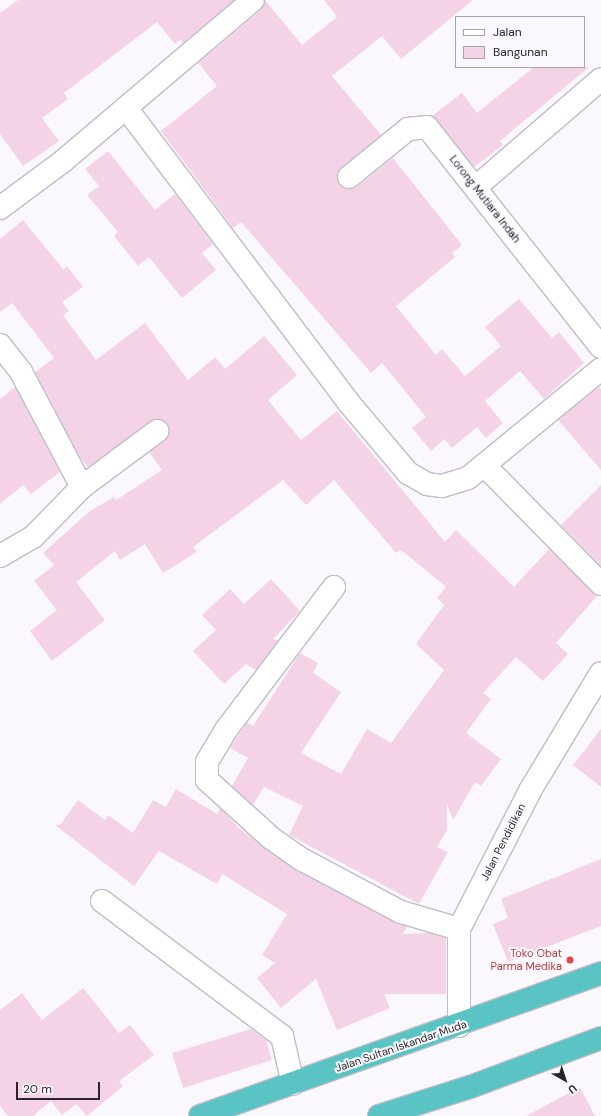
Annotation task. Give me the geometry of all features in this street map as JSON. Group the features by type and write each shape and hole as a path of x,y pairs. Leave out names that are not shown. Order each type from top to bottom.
{"highway":[{"name":"Jalan Sultan Iskandar Muda","path":"200,1116 458,1026 601,973"},
{"path":"379,1116 470,1087 601,1038"}],"street":[{"path":"0,208 126,108 253,0"},
{"path":"476,187 601,79"},
{"path":"126,108 344,397 408,473 427,484 442,486 468,478 601,369"},
{"name":"Lorong Mutiara Indah","path":"349,177 398,136 422,125 433,132 601,347"},
{"path":"0,345 25,379 82,487"},
{"path":"0,556 33,537 82,487 157,431"},
{"path":"484,465 601,584"},
{"path":"334,587 226,730 207,762 207,780 271,838 303,860 401,912 459,929"},
{"name":"Jalan Pendidikan","path":"458,1026 459,929 531,789 601,673"},
{"path":"102,901 282,1036 293,1084"}],"building":[{"path":"18,0 234,0 183,43 180,40 175,44 157,22 64,93 68,99 42,118 59,141 23,166 0,134 0,13"},
{"path":"265,0 302,45 337,17 324,0 473,0 401,59 382,36 332,76 381,135 341,168 337,173 339,185 345,189 357,187 393,158 462,245 452,253 455,257 396,306 436,355 442,349 465,376 501,346 485,327 519,299 552,338 559,332 584,363 544,399 520,371 485,401 503,423 486,438 477,427 452,448 444,439 431,451 412,428 426,417 382,363 371,373 241,222 233,228 161,131 217,86 198,63 261,10"},
{"path":"589,67 500,141 503,145 474,167 432,116 462,93 477,113 533,68"},
{"path":"108,151 155,210 175,194 213,244 202,253 216,270 182,298 149,257 138,266 114,236 118,232 87,195 99,186 85,169"},
{"path":"23,220 63,269 67,266 83,287 62,302 69,311 63,315 96,360 145,323 188,380 215,357 225,369 264,336 297,375 268,400 301,440 337,411 445,542 456,530 514,587 549,549 597,596 556,643 568,654 543,681 516,657 483,693 491,699 466,733 501,759 481,786 475,782 453,820 447,804 447,830 437,847 448,852 419,904 289,835 303,806 264,787 253,805 232,786 248,758 230,748 247,722 253,726 300,653 318,663 313,673 341,692 301,753 341,774 367,729 391,743 444,670 416,644 444,605 437,598 446,587 401,550 396,553 334,480 306,505 283,480 193,547 197,552 163,573 145,544 120,560 115,551 76,582 105,620 52,661 30,631 57,610 34,581 54,565 43,553 90,511 114,497 116,500 162,470 149,452 165,441 169,430 167,423 155,419 88,467 80,457 35,372 54,358 12,303 0,312 0,239"},
{"path":"15,387 60,472 31,494 23,485 0,504 0,399"},
{"path":"599,387 601,389 601,470 558,420"},
{"path":"601,485 601,566 561,525"},
{"path":"271,579 300,611 273,639 278,641 256,670 246,664 224,684 193,651 216,630 202,615 230,589 244,604"},
{"path":"601,729 601,787 573,765"},
{"path":"176,789 217,814 220,808 240,829 297,871 407,927 403,934 430,933 446,938 446,994 384,994 390,1008 337,1030 316,979 281,1008 257,978 275,963 262,955 287,914 222,874 217,884 159,851 134,886 55,825 60,825 78,800 105,820 108,815 133,833 153,800 166,807"},
{"path":"601,859 601,926 508,962 493,924 508,918 501,899"},
{"path":"83,988 119,1033 130,1025 154,1055 119,1081 123,1086 87,1116 76,1104 62,1115 51,1101 33,1116 8,1116 0,1106 0,1010 22,993 42,1020"},
{"path":"251,1029 266,1040 272,1060 183,1088 172,1053"},
{"path":"580,1087 595,1116 526,1116"}],"place":[{"name":"Toko Obat Parma Medika","path":"570,960"}]}
